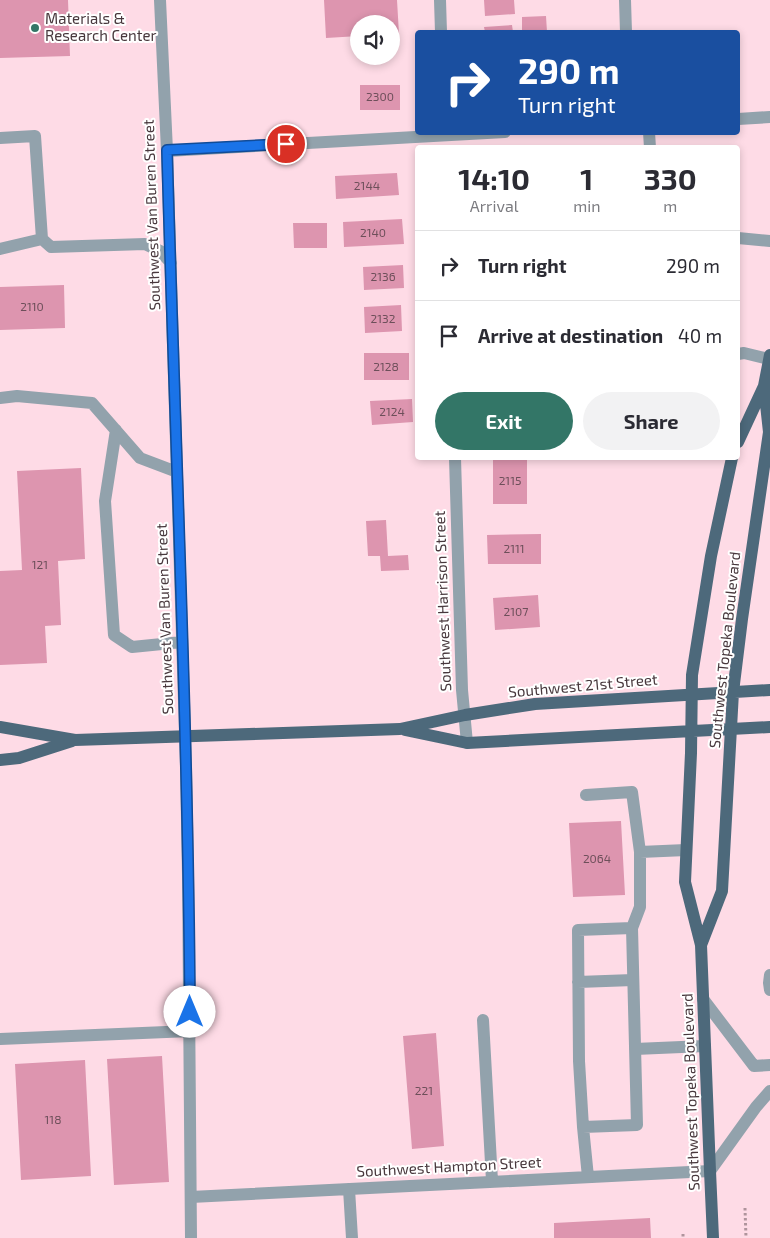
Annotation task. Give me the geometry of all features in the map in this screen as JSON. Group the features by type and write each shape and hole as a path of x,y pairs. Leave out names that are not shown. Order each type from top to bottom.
{"main road":[{"name":"Southwest Topeka Boulevard","path":"701,945 722,891 733,692 769,432 767,387 770,357"},
{"name":"Southwest Topeka Boulevard","path":"740,438 767,387"},
{"name":"Southwest Topeka Boulevard","path":"713,1238 701,945 685,882 692,731 692,675 711,556 732,460"},
{"name":"Southwest 21st Street","path":"0,727 75,740 400,729 465,715 535,704 770,690"},
{"name":"Southwest 21st Street","path":"400,729 467,744 770,727"},
{"name":"Southwest 21st Street","path":"0,760 19,758 75,740"}],"street":[{"name":"Southwest Van Buren Street","path":"160,0 167,150 185,736 191,1238"},
{"path":"440,0 442,30"},
{"path":"625,0 626,30"},
{"path":"740,119 770,117"},
{"path":"167,150 445,139 479,135"},
{"path":"0,138 35,136 42,239 51,247 145,244 160,251 170,263"},
{"path":"740,238 770,241"},
{"path":"0,249 42,239"},
{"path":"740,354 770,357"},
{"path":"0,398 17,396 92,403 140,458 177,472"},
{"path":"116,430 105,501 114,635 132,647 182,642"},
{"name":"Southwest Harrison Street","path":"455,460 462,690 467,744"},
{"path":"583,1127 637,1124 632,928 640,907 640,852 632,792 586,795"},
{"path":"640,852 686,850"},
{"path":"588,1177 579,1061 578,930 632,928"},
{"path":"770,975 770,990"},
{"path":"578,982 633,980"},
{"path":"703,999 754,1066 770,1065"},
{"path":"483,1020 492,1181"},
{"path":"0,1039 190,1031"},
{"path":"635,1049 705,1046"},
{"path":"710,1171 756,1107 770,1091"},
{"name":"Southwest Hampton Street","path":"191,1196 710,1171"},
{"path":"349,1188 352,1238"}],"path":[{"path":"744,1208 746,1238"}],"building":[{"name":"Materials & Research Center","path":"0,0 68,0 70,56 0,58"},
{"path":"324,0 397,0 398,15 350,15 350,37 326,38"},
{"path":"484,0 514,0 515,14 485,16"},
{"path":"546,16 547,30 522,30 522,17"},
{"path":"512,25 513,30 485,30 484,27"},
{"path":"360,85 400,85 400,110 360,110"},
{"path":"397,173 399,195 336,199 335,176"},
{"path":"402,219 404,244 344,247 343,222"},
{"path":"293,223 327,223 327,248 294,248"},
{"path":"403,265 404,288 364,290 363,267"},
{"path":"64,285 65,328 0,330 0,287"},
{"path":"401,305 402,331 365,333 364,307"},
{"path":"364,353 409,353 409,380 364,380"},
{"path":"412,399 413,422 372,425 370,401"},
{"path":"493,460 527,460 527,504 493,504"},
{"path":"81,468 85,559 58,561 61,625 45,626 47,663 0,665 0,571 22,570 17,471"},
{"path":"386,520 388,556 408,555 409,570 381,571 380,556 368,556 366,521"},
{"path":"541,534 541,564 488,564 487,535"},
{"path":"538,595 540,627 495,630 493,598"},
{"path":"621,821 625,895 573,897 569,823"},
{"path":"436,1033 444,1146 412,1149 403,1036"},
{"path":"162,1056 169,1182 114,1185 107,1059"},
{"path":"85,1060 91,1176 21,1180 15,1064"},
{"path":"650,1218 651,1238 554,1238 554,1223"}],"place":[{"name":"Materials & Research Center","path":"35,28"}],"route":[{"path":"190,1012 185,736 167,150 286,144"}]}
